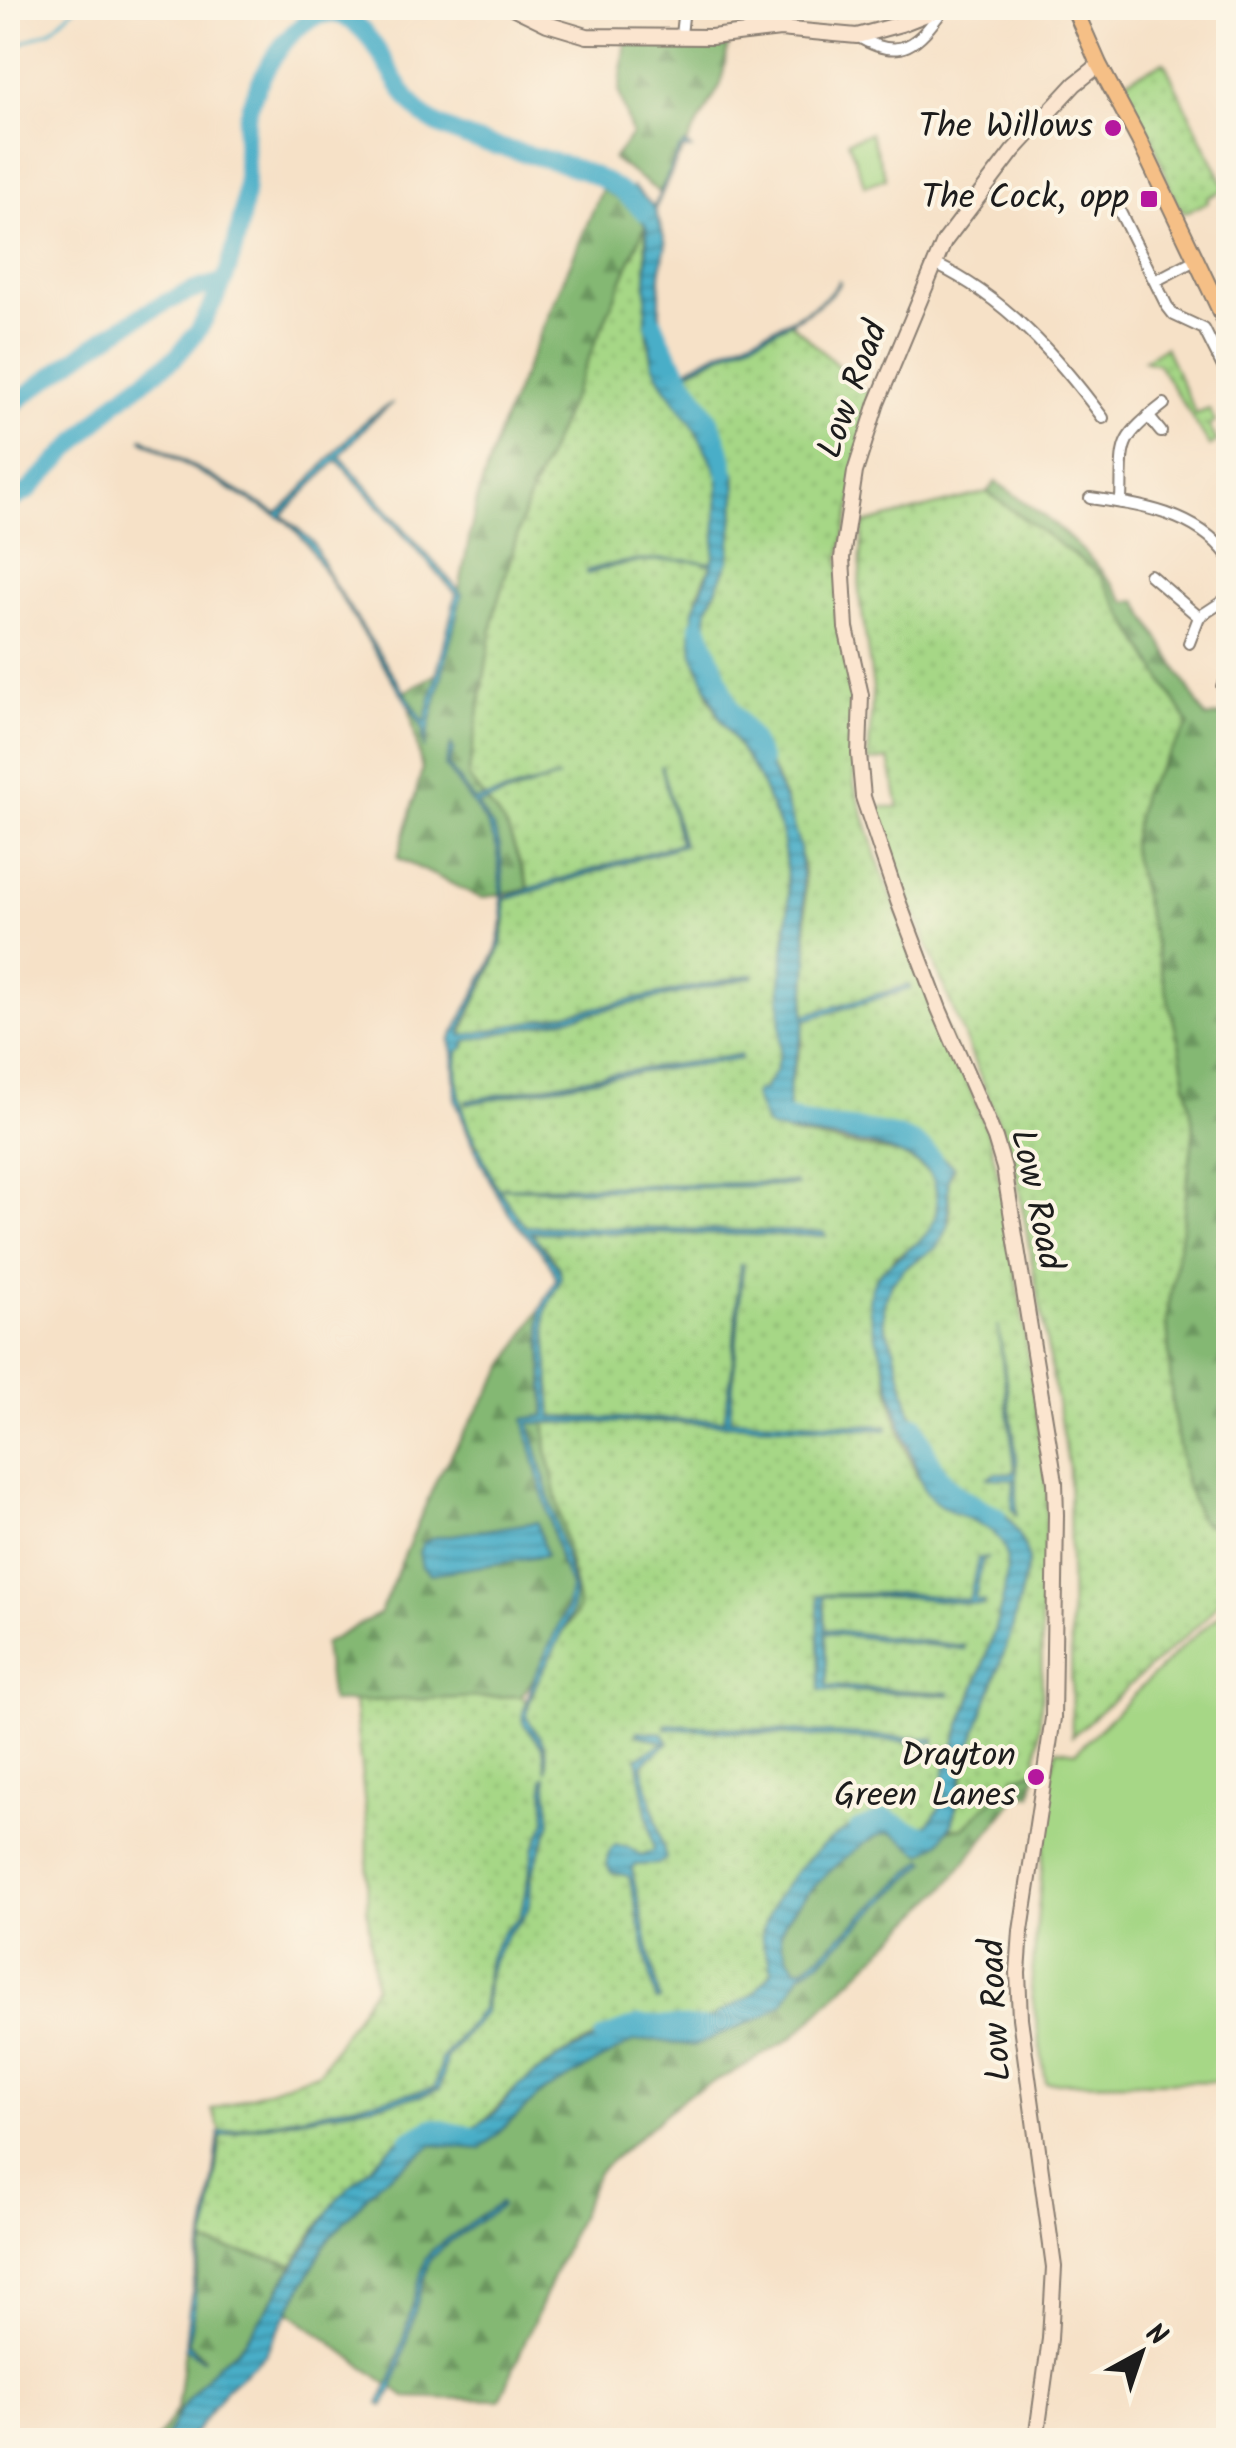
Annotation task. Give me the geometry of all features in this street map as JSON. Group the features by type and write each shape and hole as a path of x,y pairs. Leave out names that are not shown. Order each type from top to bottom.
{"main road":[{"path":"1074,8 1098,65 1139,140 1228,327"}],"street":[{"path":"514,8 547,24 587,36 730,36 780,29 858,36 943,8"},
{"path":"681,35 684,8"},
{"path":"858,36 876,48 892,50 911,45 924,35 943,8"},
{"path":"1083,28 1087,8"},
{"name":"Low Road","path":"1036,2440 1050,2338 1054,2267 1020,2018 1018,1973 1052,1718 1055,1482 1004,1168 898,902 863,797 859,754 861,695 846,628 842,558 855,472 877,404 944,242 982,188 1060,100 1098,65"},
{"path":"1117,206 1172,313 1204,328 1228,378"},
{"path":"1154,281 1196,260"},
{"path":"935,264 1023,323 1103,410"},
{"path":"1122,503 1126,438 1164,404"},
{"path":"1148,416 1161,432"},
{"path":"1090,498 1188,520 1212,535 1228,556"},
{"path":"1150,575 1199,617"},
{"path":"1189,644 1199,617 1228,598"},
{"path":"1172,613 1180,602"}],"green space":[{"path":"626,42 729,42 721,84 659,192 613,159 632,135 619,92"},
{"path":"1164,62 1226,189 1184,213 1174,199 1152,137 1116,85"},
{"path":"870,133 886,178 865,186 848,141"},
{"path":"602,189 648,219 527,503 495,610 468,777 507,828 529,888 481,898 398,858 422,770 406,691 436,674 454,616 477,499 500,429"},
{"path":"645,225 648,338 653,364 694,427 719,476 715,556 698,594 698,669 706,679 708,695 720,718 759,778 782,833 789,904 781,983 780,1053 775,1072 762,1090 787,1133 900,1154 933,1177 938,1200 934,1228 926,1238 895,1257 871,1290 890,1392 913,1468 932,1497 979,1522 1000,1540 1008,1570 1004,1594 946,1768 942,1805 926,1826 914,1828 892,1820 791,1879 762,1933 772,1971 753,1994 727,2011 697,2023 615,2030 566,2053 532,2075 471,2129 418,2131 402,2137 333,2207 294,2264 205,2244 222,2134 212,2110 319,2072 375,1986 367,1908 368,1836 354,1701 522,1696 528,1706 563,1629 530,1423 551,1423 544,1319 560,1273 550,1254 508,1205 487,1169 463,1111 457,1074 464,1029 501,945 504,900 529,887 507,828 468,777 495,610 527,503"},
{"path":"789,321 875,400 839,560 854,691 854,784 883,876 988,1133 1006,1207 1048,1490 1036,1770 1015,1777 964,1828 949,1828 971,1744 1011,1633 1029,1559 1011,1521 995,1510 959,1502 942,1489 911,1413 884,1324 884,1302 900,1271 937,1247 944,1237 950,1220 948,1180 954,1168 927,1149 868,1133 813,1125 797,1118 789,1109 788,1089 802,1042 808,961 804,870 785,799 771,768 729,706 705,642 708,607 725,570 736,496 735,474 716,430 678,377"},
{"path":"1165,347 1196,414 1209,409 1215,422 1209,426 1217,441 1210,446 1158,364 1144,360"},
{"path":"996,482 1067,536 1126,602 1137,601 1206,718 1228,714 1228,835 1220,862 1228,890 1228,1535 1200,1520 1185,1482 1172,1405 1167,1316 1194,1129 1180,1047 1131,847 1142,793 1189,725 1099,573 987,492"},
{"path":"987,492 1099,573 1190,725 1142,793 1158,951 1194,1129 1167,1316 1172,1405 1185,1482 1200,1520 1228,1535 1228,1589 1206,1618 1072,1736 1069,1469 1014,1161 872,807 899,807 889,759 868,762 873,688 859,591 863,524"},
{"path":"540,1309 547,1449 579,1608 522,1696 331,1702 324,1644 380,1613 437,1478"},
{"path":"1228,1608 1228,2081 1046,2083 1031,1988 1051,1770 1057,1749 1076,1752 1184,1645"},
{"path":"1036,1770 1032,1795 1018,1795 944,1889 793,2037 687,2095 598,2172 500,2400 405,2397 286,2309 322,2239 423,2130 443,2127 469,2136 611,2034 640,2024 697,2027 773,1994 782,1953 779,1927 865,1825 890,1819 917,1832 964,1828 1015,1777"},
{"path":"205,2244 294,2264 237,2351 220,2363 185,2403 164,2440 156,2440 177,2410 185,2348 205,2358 188,2343"}],"water":[{"path":"685,144 691,149 682,149 655,209 666,244 660,274 660,323 667,359 675,374 789,320 840,283 826,298 808,312 678,377 716,430 735,474 729,561 708,607 705,642 722,679 729,707 766,757 800,848 808,961 804,1015 909,985 910,989 805,1020 791,1076 789,1109 799,1118 824,1128 904,1138 953,1166 948,1180 948,1227 937,1247 906,1267 892,1283 884,1302 884,1324 911,1413 942,1489 959,1502 1007,1516 1029,1559 1011,1633 964,1765 953,1822 940,1842 923,1854 898,1836 879,1835 828,1873 796,1906 781,1932 783,1946 796,1968 803,1968 818,1957 924,1859 927,1862 821,1961 800,1974 785,2001 767,2015 694,2046 652,2040 633,2042 542,2093 481,2149 433,2145 379,2183 327,2241 265,2355 226,2389 190,2440 164,2440 185,2403 219,2363 237,2351 262,2317 336,2200 395,2143 418,2130 469,2131 495,2113 519,2085 560,2057 617,2029 664,2029 710,2018 752,1995 772,1972 762,1939 768,1916 789,1880 820,1847 838,1834 873,1820 926,1826 944,1798 947,1764 979,1677 1005,1589 1007,1565 998,1537 939,1504 925,1491 903,1432 871,1318 870,1296 875,1280 925,1236 934,1222 934,1180 917,1163 879,1147 772,1129 766,1125 754,1095 763,1090 775,1072 780,1053 781,983 789,904 782,833 759,778 720,718 693,654 694,609 712,564 685,560 712,563 719,476 694,427 653,364 646,322 647,229 641,218 625,205 633,187 654,207 679,149"},
{"path":"393,403 340,456 462,594 424,749 423,728 305,541 286,521 142,440 277,513 378,412","holes":["337,460 456,594 425,723 332,581 312,541 282,515"]},
{"path":"681,560 617,565 587,574 586,571 616,563"},
{"path":"451,745 454,750 448,765 474,801 559,777 477,805 494,829 500,846 506,917 500,949 462,1028 462,1036 753,974 466,1041 458,1051 457,1075 463,1109 476,1142 472,1144 455,1098 450,1041 496,952 503,921 497,848 487,824 445,766"},
{"path":"661,765 683,845 508,899 508,895 680,843"},
{"path":"740,1055 741,1059 607,1077 467,1104 466,1101 607,1074"},
{"path":"478,1145 495,1184 525,1226 824,1232 826,1236 531,1232 559,1268 561,1279 545,1313 552,1417 724,1420 743,1265 730,1419 888,1426 887,1430 662,1422 530,1423 574,1591 568,1621 528,1708 530,1722 545,1749 546,1772 543,1748 524,1724 523,1713 534,1678 566,1609 570,1587 524,1419 546,1415 540,1310 556,1279 543,1254 501,1202 474,1147"},
{"path":"794,1182 797,1185 500,1188"},
{"path":"998,1325 1017,1458 1017,1514 1012,1509 1014,1479 986,1478 1015,1470"},
{"path":"537,1522 546,1556 430,1574 422,1567 419,1552 423,1543 432,1538"},
{"path":"978,1558 989,1558 982,1561 975,1600 984,1601 983,1605 908,1597 823,1596 825,1629 964,1646 825,1633 827,1686 950,1695 820,1690 818,1595 905,1593 969,1600"},
{"path":"667,1724 935,1739 935,1743 665,1728"},
{"path":"663,1733 669,1743 642,1764 666,1859 658,1864 635,1865 632,1870 660,2000 656,2001 629,1876 611,1872 607,1861 616,1845 642,1856 654,1850 637,1758 665,1742 636,1734"},
{"path":"546,1777 551,1822 531,1876 530,1905 493,1961 485,2012 446,2058 440,2089 220,2137 209,2225 195,2277 188,2343 204,2360 185,2348 189,2308 219,2133 435,2088 441,2059 482,2009 489,1958 504,1930 520,1917 534,1848 546,1821"},
{"path":"500,2203 502,2206 442,2247 429,2261 393,2390 383,2406 379,2403 392,2379 425,2259 434,2248"}],"waterway":[{"path":"8,49 50,31 75,8"},
{"path":"321,8 322,14"},
{"path":"8,408 141,316 198,289 224,282 244,204 246,126 251,102 280,48 309,20 325,14 342,16 357,25 409,100 436,124 462,136 572,167 622,192 644,212"},
{"path":"8,502 28,491 117,401 176,357 199,330 224,282"},
{"path":"655,324 706,413 722,451 726,474"},
{"path":"699,626 731,709 762,761"},
{"path":"785,1116 908,1140 936,1164"},
{"path":"915,1424 944,1480 953,1490 997,1516"},
{"path":"858,1829 887,1818 925,1834"},
{"path":"603,2038 640,2024 704,2027"},
{"path":"409,2140 433,2127 473,2136"}],"place":[{"name":"The Willows","path":"1113,128"},
{"name":"The Cock, opp","path":"1149,199"},
{"name":"Drayton Green Lanes","path":"1036,1777"}]}
